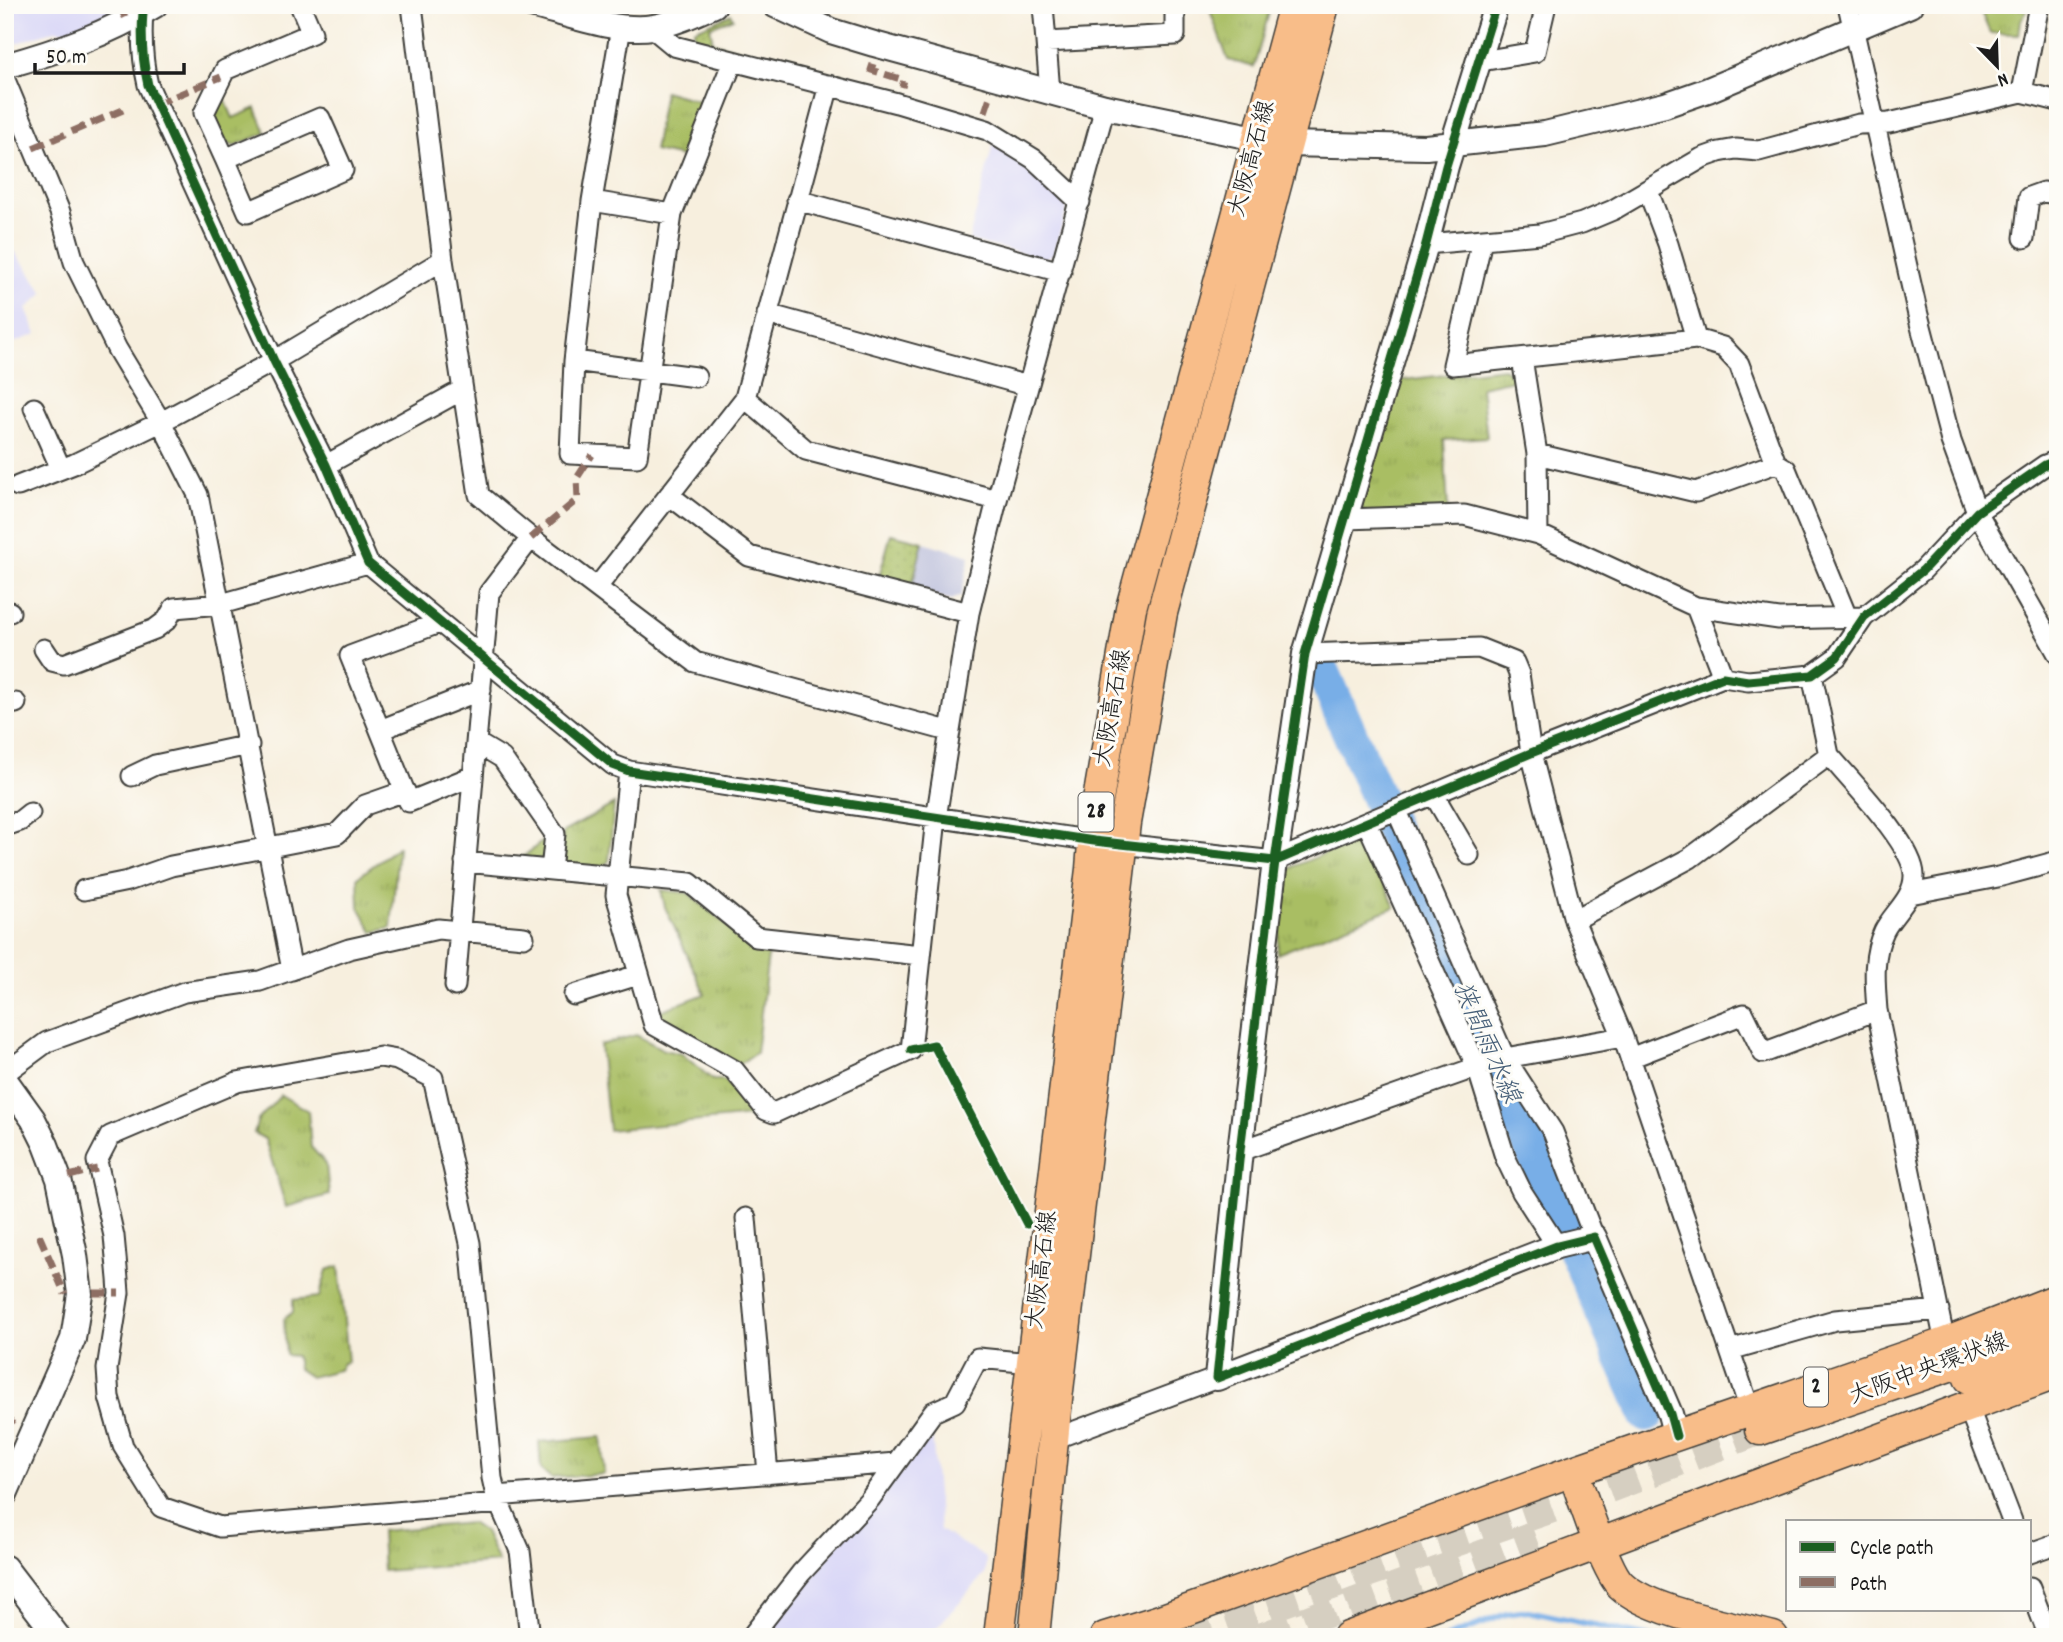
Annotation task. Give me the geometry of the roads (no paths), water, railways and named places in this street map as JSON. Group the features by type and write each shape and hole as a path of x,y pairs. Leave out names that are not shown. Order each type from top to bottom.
{"main road":[{"name":"大阪高石線","path":"1272,142 1294,5"},
{"name":"大阪高石線","path":"1034,1637 1108,842 1095,818 1131,608 1272,142 1324,5"},
{"name":"大阪高石線","path":"999,1637 1031,1363 1108,842"},
{"name":"2","path":"1105,1637 1160,1620 1573,1471 1676,1437 1759,1429 1945,1343 2058,1299"},
{"name":"大阪中央環状線","path":"1759,1429 1949,1366 2058,1322"},
{"name":"大阪中央環状線","path":"1759,1429 2058,1347"},
{"path":"1348,1637 2058,1373"},
{"path":"1573,1471 1600,1544 1621,1585 1646,1600 1682,1613 1773,1637"}],"street":[{"path":"225,159 320,118 343,170 248,212 204,113 225,70 312,33 300,5"},
{"path":"412,5 443,260 480,495 531,538 598,586 695,662 948,731"},
{"path":"531,5 621,27 651,27 684,19 715,5"},
{"path":"775,5 831,30 874,44 1105,107 1272,142 1426,147 1545,134 1654,108 1708,90 1910,5"},
{"path":"1043,5 1051,92"},
{"path":"1047,42 1175,35 1175,5"},
{"path":"1217,1378 1240,1151 1275,861 1305,654 1496,5"},
{"path":"1481,61 1535,52 1546,5"},
{"path":"1848,5 1873,123 1951,441 1977,512 2058,654"},
{"path":"2022,92 2039,5"},
{"path":"5,66 104,33 149,9"},
{"path":"149,9 141,36 142,61 148,85 274,361 326,465 368,563 613,765 629,771 1108,842 1275,861 1531,753 1723,677 1748,681 1812,676 1837,657 1855,617 1923,570 1977,512 2045,465 2058,460"},
{"path":"621,27 592,201 574,361 570,454 637,457 672,214 733,61"},
{"path":"651,27 674,46 829,85 987,130 1034,159 1080,202"},
{"path":"5,80 60,212 74,262 117,349 161,422 198,495 292,970"},
{"path":"598,586 745,398 829,85"},
{"path":"1426,244 1541,234 1582,223 1613,210 1702,158 1718,152 1736,149 1759,151 1859,124 1889,123 2022,92 2058,101"},
{"path":"629,771 616,895 654,1025 734,1070 765,1110 774,1113 911,1050 936,818 969,613 997,500 1105,107"},
{"path":"1648,191 1668,244 1696,339"},
{"path":"2024,238 2029,197 2043,192 2058,194"},
{"path":"797,200 1061,272"},
{"path":"592,201 672,214"},
{"path":"1482,240 1453,365 1696,339 1723,347 1739,364 1776,463 1786,469 1855,617"},
{"path":"18,485 161,422 274,361 443,260"},
{"path":"767,314 1028,386"},
{"path":"1522,358 1537,454 1538,534"},
{"path":"574,361 696,377"},
{"path":"326,465 462,390"},
{"path":"745,398 806,450 997,500"},
{"path":"34,408 61,468"},
{"path":"1537,454 1696,492 1776,463"},
{"path":"669,495 749,556 969,613"},
{"path":"1346,519 1464,515 1538,534 1696,607 1779,619 1855,617"},
{"path":"455,986 489,593 531,538"},
{"path":"44,649 52,661 64,664 155,629 167,620 174,608 221,604 368,563"},
{"path":"1696,607 1723,677"},
{"path":"439,623 350,656 408,802 473,776"},
{"path":"1305,654 1479,648 1514,662 1519,674 1531,753 1574,920 1623,1037 1759,1429"},
{"path":"1812,676 1829,755 1906,849 1915,874 1910,894 1885,929 1877,950 1877,1010 1945,1343"},
{"path":"380,730 481,690"},
{"path":"477,743 502,758 555,834 551,870"},
{"path":"132,776 155,765 249,746"},
{"path":"1574,920 1690,858 1829,755"},
{"path":"84,890 128,881 171,866 337,834 365,805 405,791"},
{"path":"1434,795 1469,855"},
{"path":"1397,811 1492,1062 1506,1157 1522,1192 1575,1242"},
{"path":"5,826 20,821 30,813"},
{"path":"1368,822 1492,1062 1553,1132 1575,1242 1670,1414 1676,1437"},
{"path":"1910,894 1998,877 2058,861"},
{"path":"465,862 690,883 756,937 920,956"},
{"path":"5,1073 47,1042 184,992 260,981 349,948 438,929 524,937"},
{"path":"574,995 638,975"},
{"path":"1630,1058 1744,1013 1763,1053 1877,1010"},
{"path":"1240,1151 1492,1062 1623,1037"},
{"path":"530,1637 520,1551 497,1500 492,1478 470,1243 433,1079 397,1060 380,1057 248,1080 237,1082 110,1136 97,1161 114,1236 119,1293 107,1369 109,1397 123,1447 161,1507 219,1527 497,1500 768,1474 896,1463"},
{"path":"5,1080 33,1119 55,1170 75,1255 80,1294 73,1339 5,1494"},
{"path":"746,1218 768,1474"},
{"path":"1054,1439 1575,1242"},
{"path":"1730,1350 1835,1320 1939,1310"},
{"path":"751,1637 801,1573 870,1499 933,1412 955,1402 978,1358 1031,1363"},
{"path":"1968,1406 2012,1520"},
{"path":"2032,1552 2058,1543"},
{"path":"5,1568 58,1637"},
{"path":"2032,1592 2049,1637"}],"waterway":[{"name":"狭間雨水線","path":"1323,672 1647,1415"},
{"path":"1448,1637 1506,1614 1528,1611 1650,1637"}],"tunnel":[{"path":"1184,1637 1609,1488 1760,1430"},
{"path":"1263,1637 1535,1535"}]}
